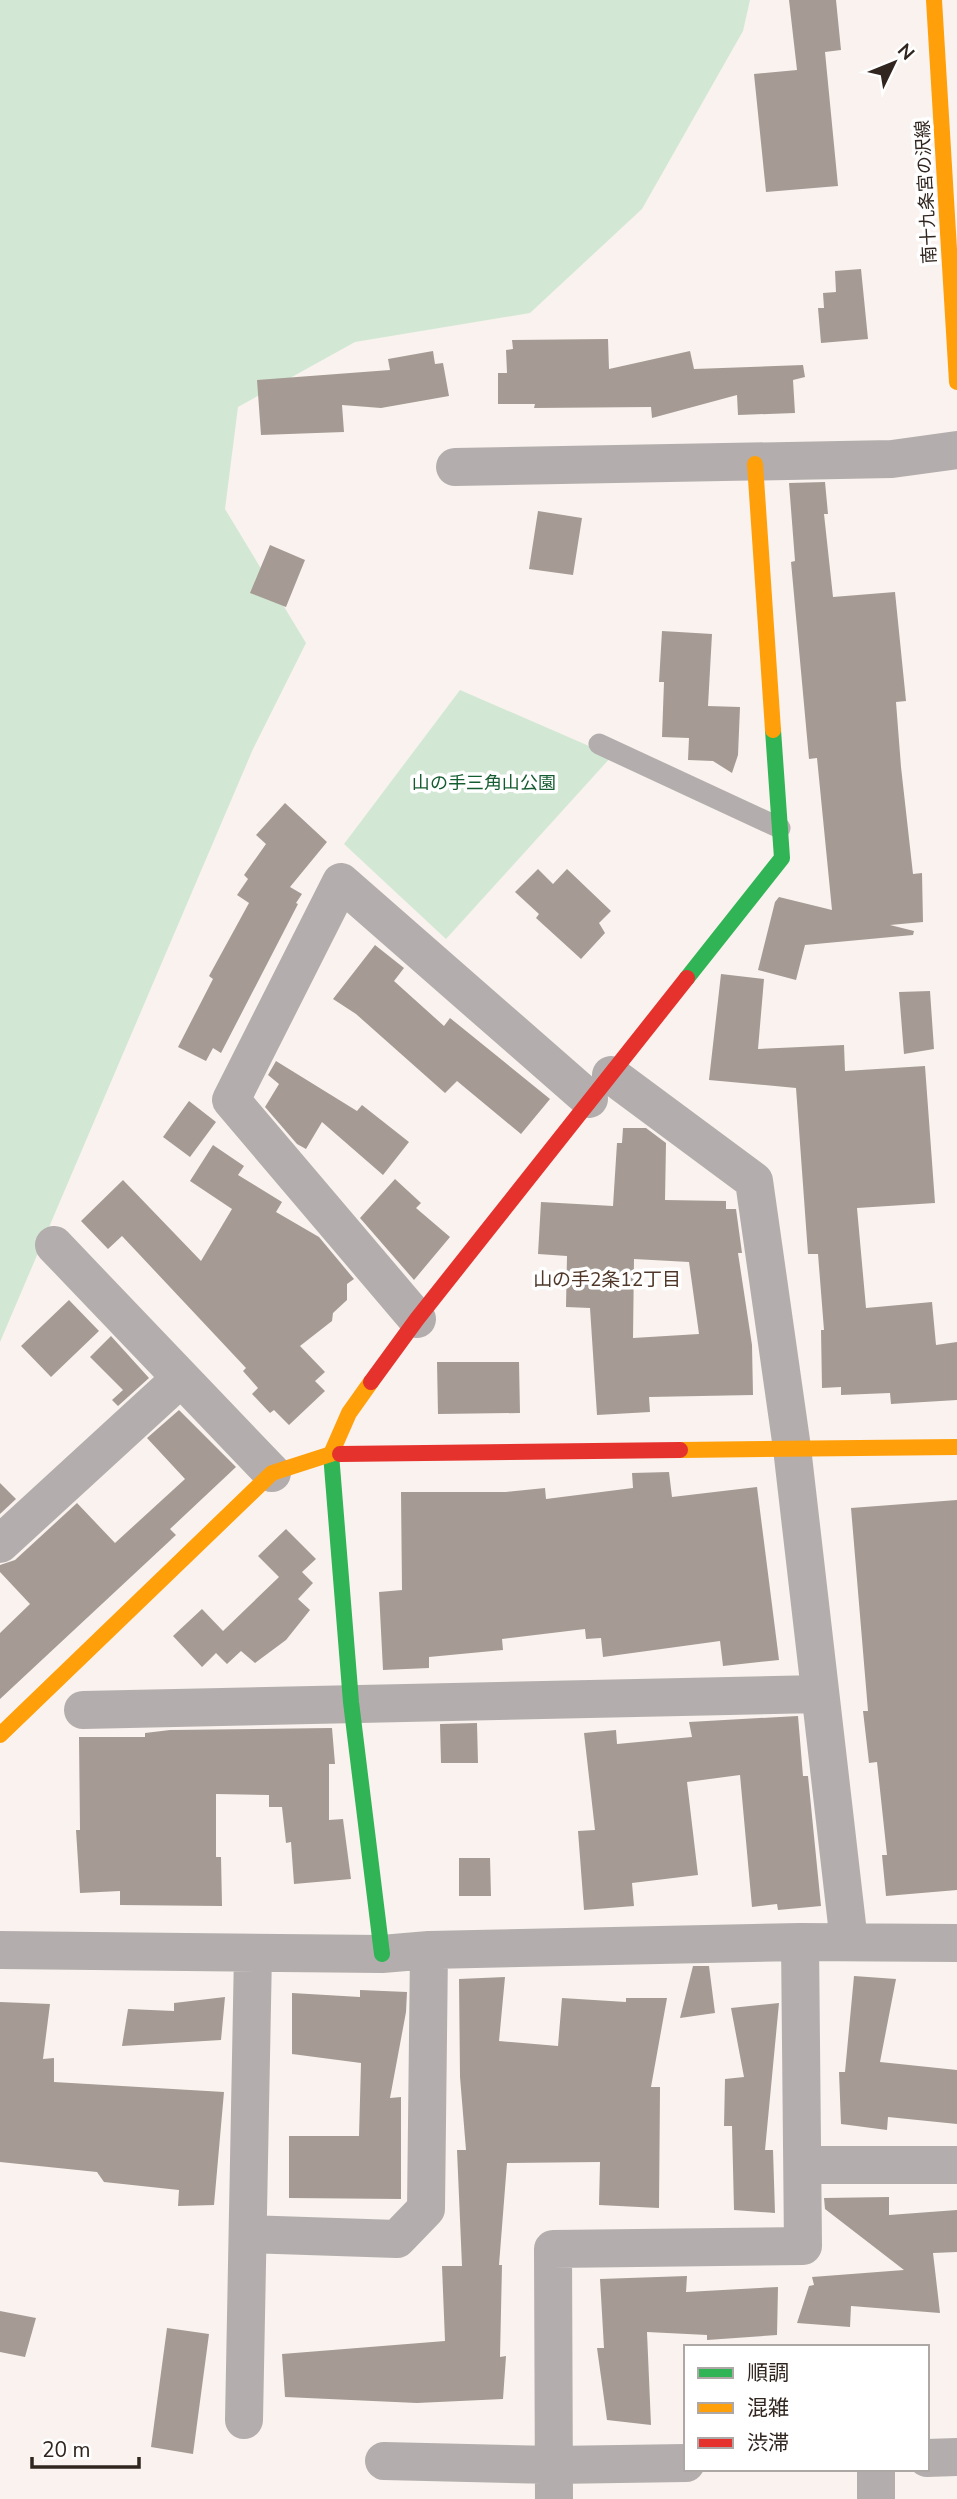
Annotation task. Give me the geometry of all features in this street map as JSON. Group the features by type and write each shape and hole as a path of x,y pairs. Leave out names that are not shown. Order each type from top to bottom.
{"street":[{"name":"南十九条宮の沢線","path":"934,0 957,382"},
{"path":"455,467 755,464 892,459 957,450"},
{"path":"382,1954 351,1702 331,1454 349,1413 417,1320 782,858 755,464"},
{"path":"417,1320 231,1100 341,882 600,1087 754,1181 792,1448 849,1942"},
{"path":"54,1245 272,1473"},
{"path":"0,1544 181,1378"},
{"path":"3,1726 272,1473 331,1454 957,1447"},
{"path":"83,1710 351,1702 820,1694"},
{"path":"553,2482 553,2249 803,2246 800,1942"},
{"path":"0,1950 382,1954 429,1950 800,1942 957,1942"},
{"path":"249,2234 397,2239 426,2209 429,1950"},
{"path":"244,2420 253,1953"},
{"path":"803,2165 957,2165"},
{"path":"929,2458 957,2457"},
{"path":"384,2461 553,2482 684,2463"},
{"path":"876,2471 876,2499"}],"lane":[{"path":"599,744 780,828"}],"green space":[{"path":"0,0 750,0 743,31 642,209 530,313 355,342 238,407 225,509 306,643 253,749 0,1342"},
{"name":"山の手三角山公園","path":"460,690 612,756 446,939 344,844"}],"building":[{"path":"789,0 836,0 841,50 825,52 838,186 766,192 754,74 797,70"},
{"path":"861,269 868,339 821,343 818,308 824,308 823,293 836,292 835,271"},
{"path":"608,339 609,369 690,351 694,369 803,365 805,377 793,380 795,413 738,415 737,395 652,418 651,407 534,408 535,404 498,404 498,373 507,373 506,350 513,349 512,340"},
{"path":"433,351 435,364 443,363 449,396 381,408 342,405 344,432 261,435 257,380 390,370 388,359"},
{"path":"825,482 828,514 824,514 833,597 895,592 906,701 896,702 901,767 913,874 922,873 923,922 890,925 914,931 913,935 805,945 796,980 758,970 775,902 779,897 832,910 817,758 809,759 791,562 795,561 789,483"},
{"path":"538,511 582,518 573,575 529,569"},
{"path":"270,545 305,560 286,607 250,593"},
{"path":"662,631 712,634 708,706 740,707 738,755 732,773 713,761 688,760 689,738 662,737 664,682 659,682"},
{"path":"285,803 327,842 290,887 302,894 296,903 298,904 221,1053 213,1048 206,1061 178,1047 213,979 209,976 249,903 237,895 248,879 244,875 266,844 256,835"},
{"path":"538,869 553,884 567,869 611,911 599,923 605,933 581,959 536,918 539,914 515,892"},
{"path":"375,945 404,968 394,981 444,1026 450,1018 550,1099 521,1134 457,1081 445,1093 356,1014 333,999"},
{"path":"721,974 764,979 758,1049 844,1045 845,1071 925,1066 935,1203 857,1208 866,1308 932,1302 936,1345 957,1342 957,1400 891,1404 890,1393 841,1395 841,1387 822,1388 821,1330 824,1330 818,1254 808,1254 796,1088 709,1080"},
{"path":"930,991 934,1049 904,1054 899,992"},
{"path":"276,1061 357,1111 362,1105 409,1142 383,1175 322,1122 306,1149 297,1144 265,1107 279,1084 268,1075"},
{"path":"189,1101 216,1122 190,1157 163,1137"},
{"path":"623,1128 646,1128 666,1143 665,1200 726,1201 726,1209 736,1209 742,1253 738,1253 752,1345 753,1395 649,1397 650,1412 597,1415 590,1308 566,1307 567,1256 538,1254 541,1202 613,1206 617,1143 622,1143","holes":["634,1259 689,1262 699,1334 633,1338"]},
{"path":"213,1145 244,1166 238,1175 282,1202 276,1212 319,1237 354,1279 347,1284 347,1300 333,1313 332,1321 300,1346 325,1372 315,1381 325,1391 289,1425 274,1410 270,1413 252,1394 258,1388 243,1371 246,1368 122,1236 108,1249 81,1221 123,1180 201,1261 232,1209 190,1181"},
{"path":"395,1179 421,1203 416,1208 450,1237 414,1280 360,1218"},
{"path":"69,1300 99,1331 51,1377 21,1346"},
{"path":"111,1336 149,1378 118,1406 112,1400 123,1390 90,1357"},
{"path":"437,1362 519,1362 520,1413 438,1414"},
{"path":"179,1410 236,1467 170,1529 176,1535 0,1699 0,1633 30,1604 0,1572 0,1565 15,1560 77,1503 115,1543 185,1479 147,1438"},
{"path":"669,1472 672,1497 757,1487 779,1660 723,1666 720,1641 603,1657 601,1638 586,1639 585,1629 502,1639 503,1650 429,1657 429,1668 383,1670 379,1592 402,1590 401,1492 506,1492 545,1488 546,1499 633,1488 632,1473"},
{"path":"0,1483 16,1499 0,1514"},
{"path":"957,1500 957,1890 886,1896 882,1855 887,1855 877,1762 869,1763 863,1711 868,1711 851,1508"},
{"path":"286,1529 316,1559 302,1572 313,1583 298,1599 310,1610 286,1640 255,1663 241,1651 227,1664 216,1653 202,1667 173,1636 202,1609 223,1631 279,1577 258,1556"},
{"path":"798,1716 803,1776 808,1776 821,1906 778,1910 777,1904 752,1907 740,1775 687,1782 698,1875 632,1883 634,1906 584,1910 578,1831 595,1830 584,1733 616,1730 617,1744 692,1737 689,1722"},
{"path":"477,1723 478,1763 441,1763 440,1724"},
{"path":"332,1728 335,1764 329,1764 329,1820 343,1819 351,1879 294,1884 291,1842 286,1843 282,1807 269,1807 269,1795 216,1794 216,1857 221,1857 222,1906 120,1905 120,1891 80,1893 76,1830 80,1830 79,1737 145,1737 145,1733 170,1730"},
{"path":"459,1858 490,1858 491,1896 459,1896"},
{"path":"693,1966 709,1966 715,2013 680,2018"},
{"path":"854,1976 896,1979 880,2062 957,2070 957,2124 888,2117 887,2130 841,2124 839,2072 845,2072"},
{"path":"505,1977 499,2041 558,2046 562,1998 626,2002 626,1998 667,1998 651,2087 660,2087 659,2208 599,2205 600,2162 507,2163 499,2265 502,2265 500,2357 506,2356 503,2399 417,2403 285,2397 282,2354 445,2341 442,2266 462,2266 457,2150 466,2150 460,2077 459,1979"},
{"path":"360,1990 407,1992 406,2012 390,2098 401,2097 401,2199 289,2198 289,2136 359,2136 361,2063 292,2054 292,1993 360,1997"},
{"path":"225,1997 221,2040 122,2046 128,2009 174,2011 174,2003"},
{"path":"0,2002 50,2004 43,2059 54,2058 54,2082 224,2092 214,2205 178,2206 179,2190 104,2182 97,2172 0,2162"},
{"path":"779,2003 765,2150 773,2150 775,2213 734,2210 732,2126 724,2126 725,2079 744,2077 731,2008"},
{"path":"889,2197 889,2215 957,2210 957,2252 933,2253 940,2313 851,2306 850,2327 797,2323 809,2286 814,2285 812,2277 904,2270 825,2209 824,2198"},
{"path":"687,2276 686,2292 778,2287 777,2335 707,2340 707,2335 647,2332 651,2425 607,2420 597,2348 604,2348 600,2279"},
{"path":"0,2311 36,2318 25,2357 0,2352"},
{"path":"167,2328 209,2334 193,2454 151,2447"}],"traffic: fast":[{"path":"687,978 782,858 773,730"},
{"path":"340,1454 331,1454 351,1702 382,1954"}],"traffic: slow":[{"path":"934,0 957,382"},
{"path":"755,464 773,730"},
{"path":"0,1735 272,1473 331,1454 349,1413 371,1382"},
{"path":"680,1450 957,1447"}],"traffic: jam":[{"path":"371,1382 417,1319 687,978"},
{"path":"340,1454 680,1450"}],"district":[{"name":"山の手2条12丁目","path":"607,1279"}]}
